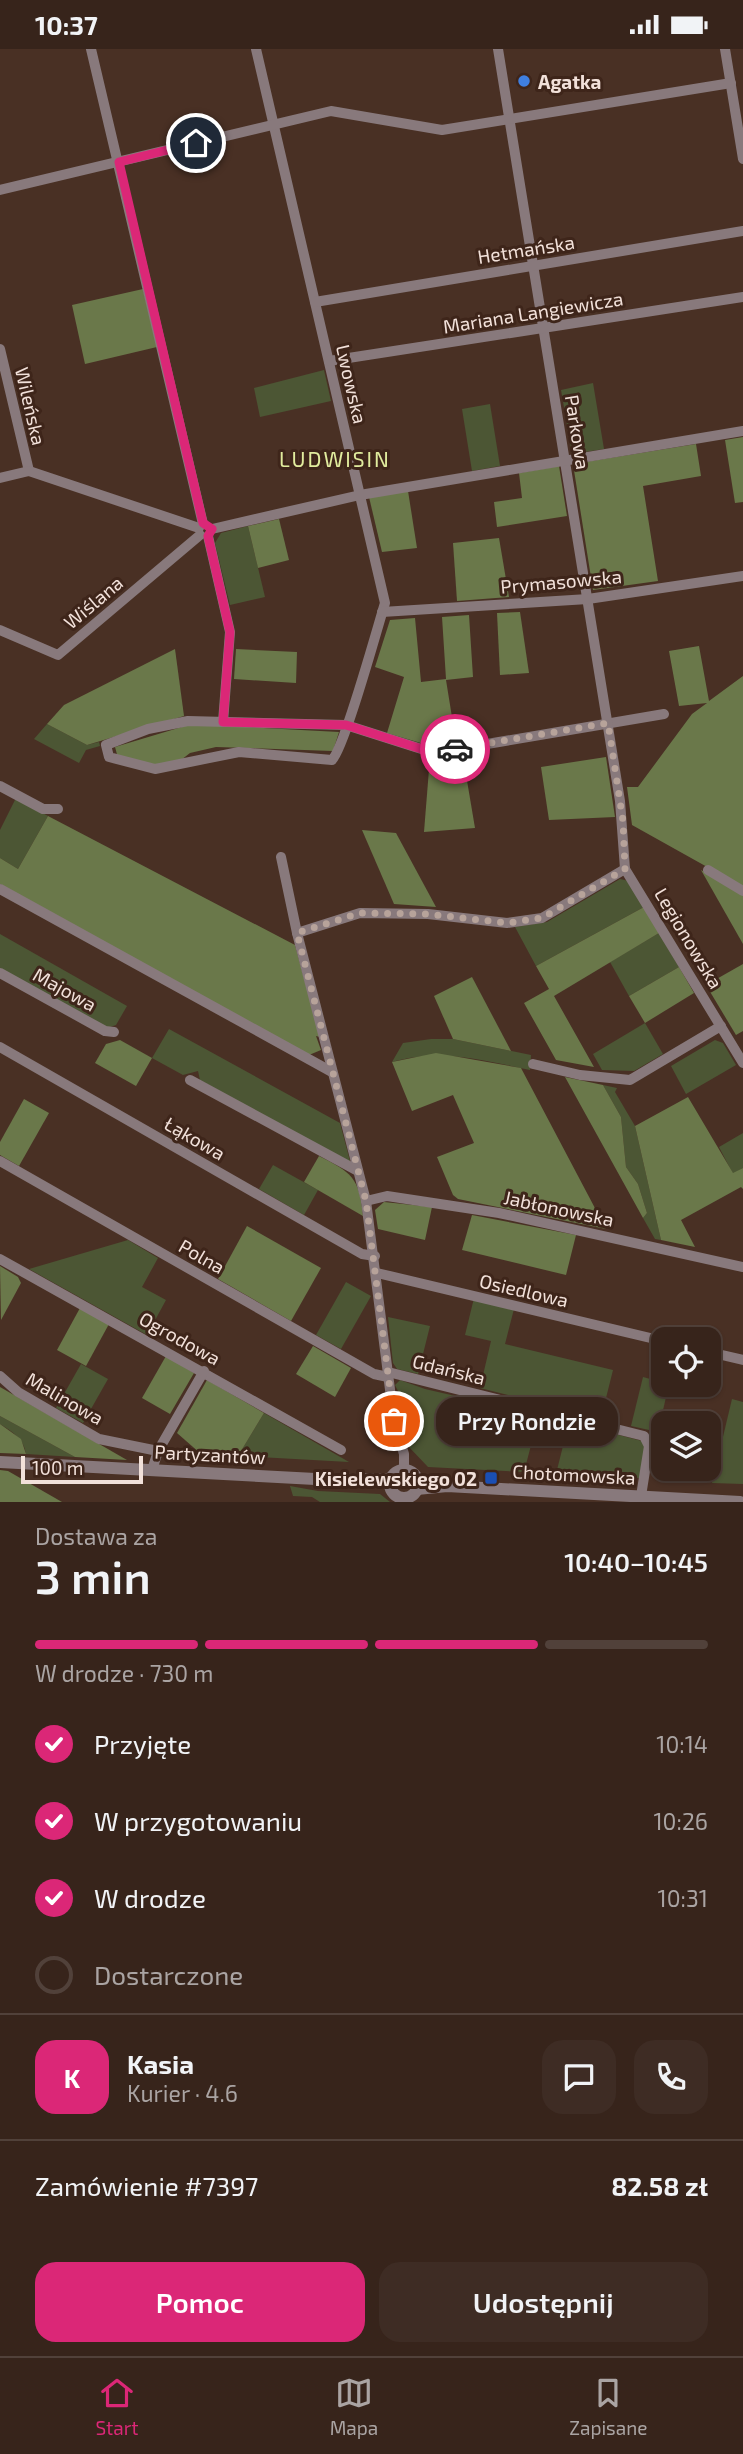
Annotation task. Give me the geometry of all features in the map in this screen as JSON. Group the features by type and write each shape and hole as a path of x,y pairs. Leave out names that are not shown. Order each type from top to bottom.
{"street":[{"name":"Lwowska","path":"223,722 188,721 148,729 106,745 108,754 125,763 155,769 239,752 330,761 338,753 385,603 256,49"},
{"name":"Parkowa","path":"498,49 608,723 623,821 625,869"},
{"path":"725,49 743,159"},
{"path":"94,50 204,530 230,632 223,722 346,725 434,753 664,714"},
{"path":"0,190 331,111 442,130 731,83"},
{"name":"Hetmańska","path":"315,302 743,231"},
{"name":"Mariana Langiewicza","path":"329,361 743,297"},
{"name":"Wileńska","path":"0,349 29,471"},
{"path":"0,478 29,471 204,530 360,495 743,431"},
{"name":"Wiślana","path":"0,630 58,655 204,530"},
{"name":"Prymasowska","path":"382,613 587,599 743,576"},
{"path":"0,786 43,809 58,809"},
{"path":"281,857 297,933 366,1201 394,1421 404,1454 404,1470 392,1483 398,1496 404,1500 417,1484 411,1472 404,1470"},
{"path":"297,933 360,913 428,914 507,923 542,918 625,869"},
{"name":"Legionowska","path":"625,869 743,1063"},
{"path":"708,870 743,891"},
{"path":"0,888 332,1072"},
{"name":"Majowa","path":"0,973 105,1031 114,1032"},
{"path":"533,1064 580,1075 630,1080 721,1026"},
{"name":"Łąkowa","path":"0,1047 362,1254 375,1256"},
{"path":"190,1080 358,1171"},
{"name":"Polna","path":"0,1161 374,1374 388,1375"},
{"name":"Jabłonowska","path":"366,1201 387,1196 486,1211 743,1267"},
{"name":"Ogrodowa","path":"0,1259 341,1450"},
{"name":"Osiedlowa","path":"377,1273 651,1338"},
{"path":"721,1355 743,1360"},
{"path":"152,1470 158,1451 204,1371"},
{"name":"Gdańska","path":"388,1375 644,1436 649,1445 641,1496"},
{"name":"Malinowa","path":"0,1376 18,1392 99,1439 158,1451"},
{"name":"Partyzantów","path":"0,1462 392,1483"},
{"name":"Chotomowska","path":"417,1484 440,1482 447,1486 740,1502"}],"green space":[{"path":"143,289 157,347 85,364 72,305"},
{"path":"324,370 331,401 260,417 254,388"},
{"path":"593,383 604,449 572,454 561,390"},
{"path":"490,404 500,466 472,471 462,409"},
{"path":"743,437 743,502 735,503 725,440"},
{"path":"696,444 701,476 643,486 658,581 593,590 573,464"},
{"path":"559,466 567,516 497,527 494,502 522,498 519,473"},
{"path":"408,491 417,548 382,552 369,497"},
{"path":"279,519 289,560 258,568 248,526"},
{"path":"248,526 265,597 230,605 215,543 221,533"},
{"path":"499,538 509,597 457,601 453,543"},
{"path":"520,612 529,673 500,675 497,613"},
{"path":"469,615 473,677 446,680 456,742 431,746 387,733 404,677 375,667 390,620 415,618 421,682 446,679 442,617"},
{"path":"699,646 709,701 743,676 743,887 632,825 627,787 638,787 692,714 707,703 679,706 669,651"},
{"path":"175,649 184,716 87,745 47,724 64,705"},
{"path":"236,649 297,652 296,683 234,679"},
{"path":"47,724 87,745 99,742 100,746 86,750 79,763 34,739"},
{"path":"185,726 339,732 333,751 216,747 190,753 181,760 160,766 118,758 115,747"},
{"path":"462,751 475,828 424,832 430,757"},
{"path":"606,757 615,817 549,820 541,767"},
{"path":"16,798 48,816 18,869 0,858 0,830"},
{"path":"48,816 295,945 320,1037 316,1036 321,1050 309,1055 0,884 0,858 18,869"},
{"path":"362,830 396,833 436,907 394,904"},
{"path":"701,870 743,894 743,944"},
{"path":"620,879 629,881 644,907 536,966 515,927 547,922"},
{"path":"644,907 659,933 554,996 594,1067 556,1060 524,1003 549,989 536,966"},
{"path":"659,933 679,967 629,996 610,962"},
{"path":"0,934 127,1006 116,1025 107,1028 0,968"},
{"path":"743,964 743,1031 736,1035 706,985"},
{"path":"679,967 694,993 645,1023 629,996"},
{"path":"472,977 511,1051 453,1039 434,996"},
{"path":"645,1023 663,1054 634,1071 602,1070 593,1054"},
{"path":"169,1029 340,1123 350,1161 348,1163 200,1080 198,1071 183,1075 152,1058"},
{"path":"453,1039 531,1055 530,1070 478,1059 444,1056 392,1062 403,1043"},
{"path":"120,1040 152,1058 136,1086 95,1063 106,1044"},
{"path":"715,1040 723,1043 736,1065 686,1094 671,1066"},
{"path":"436,1053 521,1068 606,1229 458,1199 453,1195 437,1157 474,1143 453,1095 412,1111 392,1062"},
{"path":"565,1077 603,1085 621,1117 626,1167 638,1184 647,1213 643,1218"},
{"path":"603,1085 617,1088 615,1092 635,1126 661,1240 655,1239 643,1218 647,1213 638,1184 626,1167 621,1117"},
{"path":"688,1097 733,1173 743,1168 743,1189 741,1187 681,1220 695,1247 661,1240 635,1126"},
{"path":"24,1099 49,1113 19,1166 0,1155 0,1142"},
{"path":"743,1133 743,1168 733,1174 719,1147"},
{"path":"319,1156 352,1178 359,1193 363,1216 304,1182"},
{"path":"273,1165 318,1190 304,1215 259,1189"},
{"path":"384,1202 432,1207 425,1240 378,1229 375,1210"},
{"path":"472,1215 576,1235 566,1275 462,1250"},
{"path":"247,1226 321,1268 291,1321 218,1279"},
{"path":"128,1240 158,1258 142,1287 166,1300 147,1335 29,1269"},
{"path":"0,1266 18,1277 21,1283 1,1320"},
{"path":"346,1282 371,1296 341,1349 316,1335"},
{"path":"474,1298 514,1309 505,1344 613,1370 601,1418 480,1388 491,1341 465,1335"},
{"path":"80,1308 109,1324 86,1366 57,1350"},
{"path":"388,1317 430,1326 418,1374 397,1369 393,1363"},
{"path":"313,1346 351,1368 335,1397 296,1374"},
{"path":"166,1356 194,1373 170,1414 142,1398"},
{"path":"81,1364 108,1379 83,1423 56,1408"},
{"path":"643,1377 651,1379 651,1397 666,1397 663,1411 651,1411 651,1430 631,1426"},
{"path":"207,1380 264,1413 238,1456 201,1454 177,1433"},
{"path":"400,1380 425,1389 539,1415 524,1472 428,1467 408,1446 401,1397 395,1385"},
{"path":"0,1387 127,1460 75,1457 0,1416"},
{"path":"732,1399 743,1402 743,1484 712,1483 721,1481 721,1445"},
{"path":"264,1413 349,1462 238,1456"},
{"path":"0,1416 75,1457 26,1454 20,1440 0,1424"},
{"path":"569,1422 642,1441 645,1444 640,1478 556,1474"},
{"path":"0,1424 21,1439 26,1454 0,1453"},
{"path":"0,1470 8,1471 62,1502 0,1502"},
{"path":"290,1486 318,1491 380,1494 390,1502 320,1502 312,1497 293,1496"}],"way so far":[{"path":"394,1421 366,1201 297,933 360,913 428,914 507,923 542,918 625,869 623,821 608,723 455,749"}],"place":[{"name":"Agatka","path":"524,81"},
{"name":"Przy Rondzie","path":"394,1421"},
{"name":"Kisielewskiego 02","path":"491,1478"}],"district":[{"name":"LUDWISIN","path":"335,458"}],"route":[{"path":"196,143 119,162 203,523 212,529 208,536 230,632 223,722 346,725 434,753 455,749"}]}
